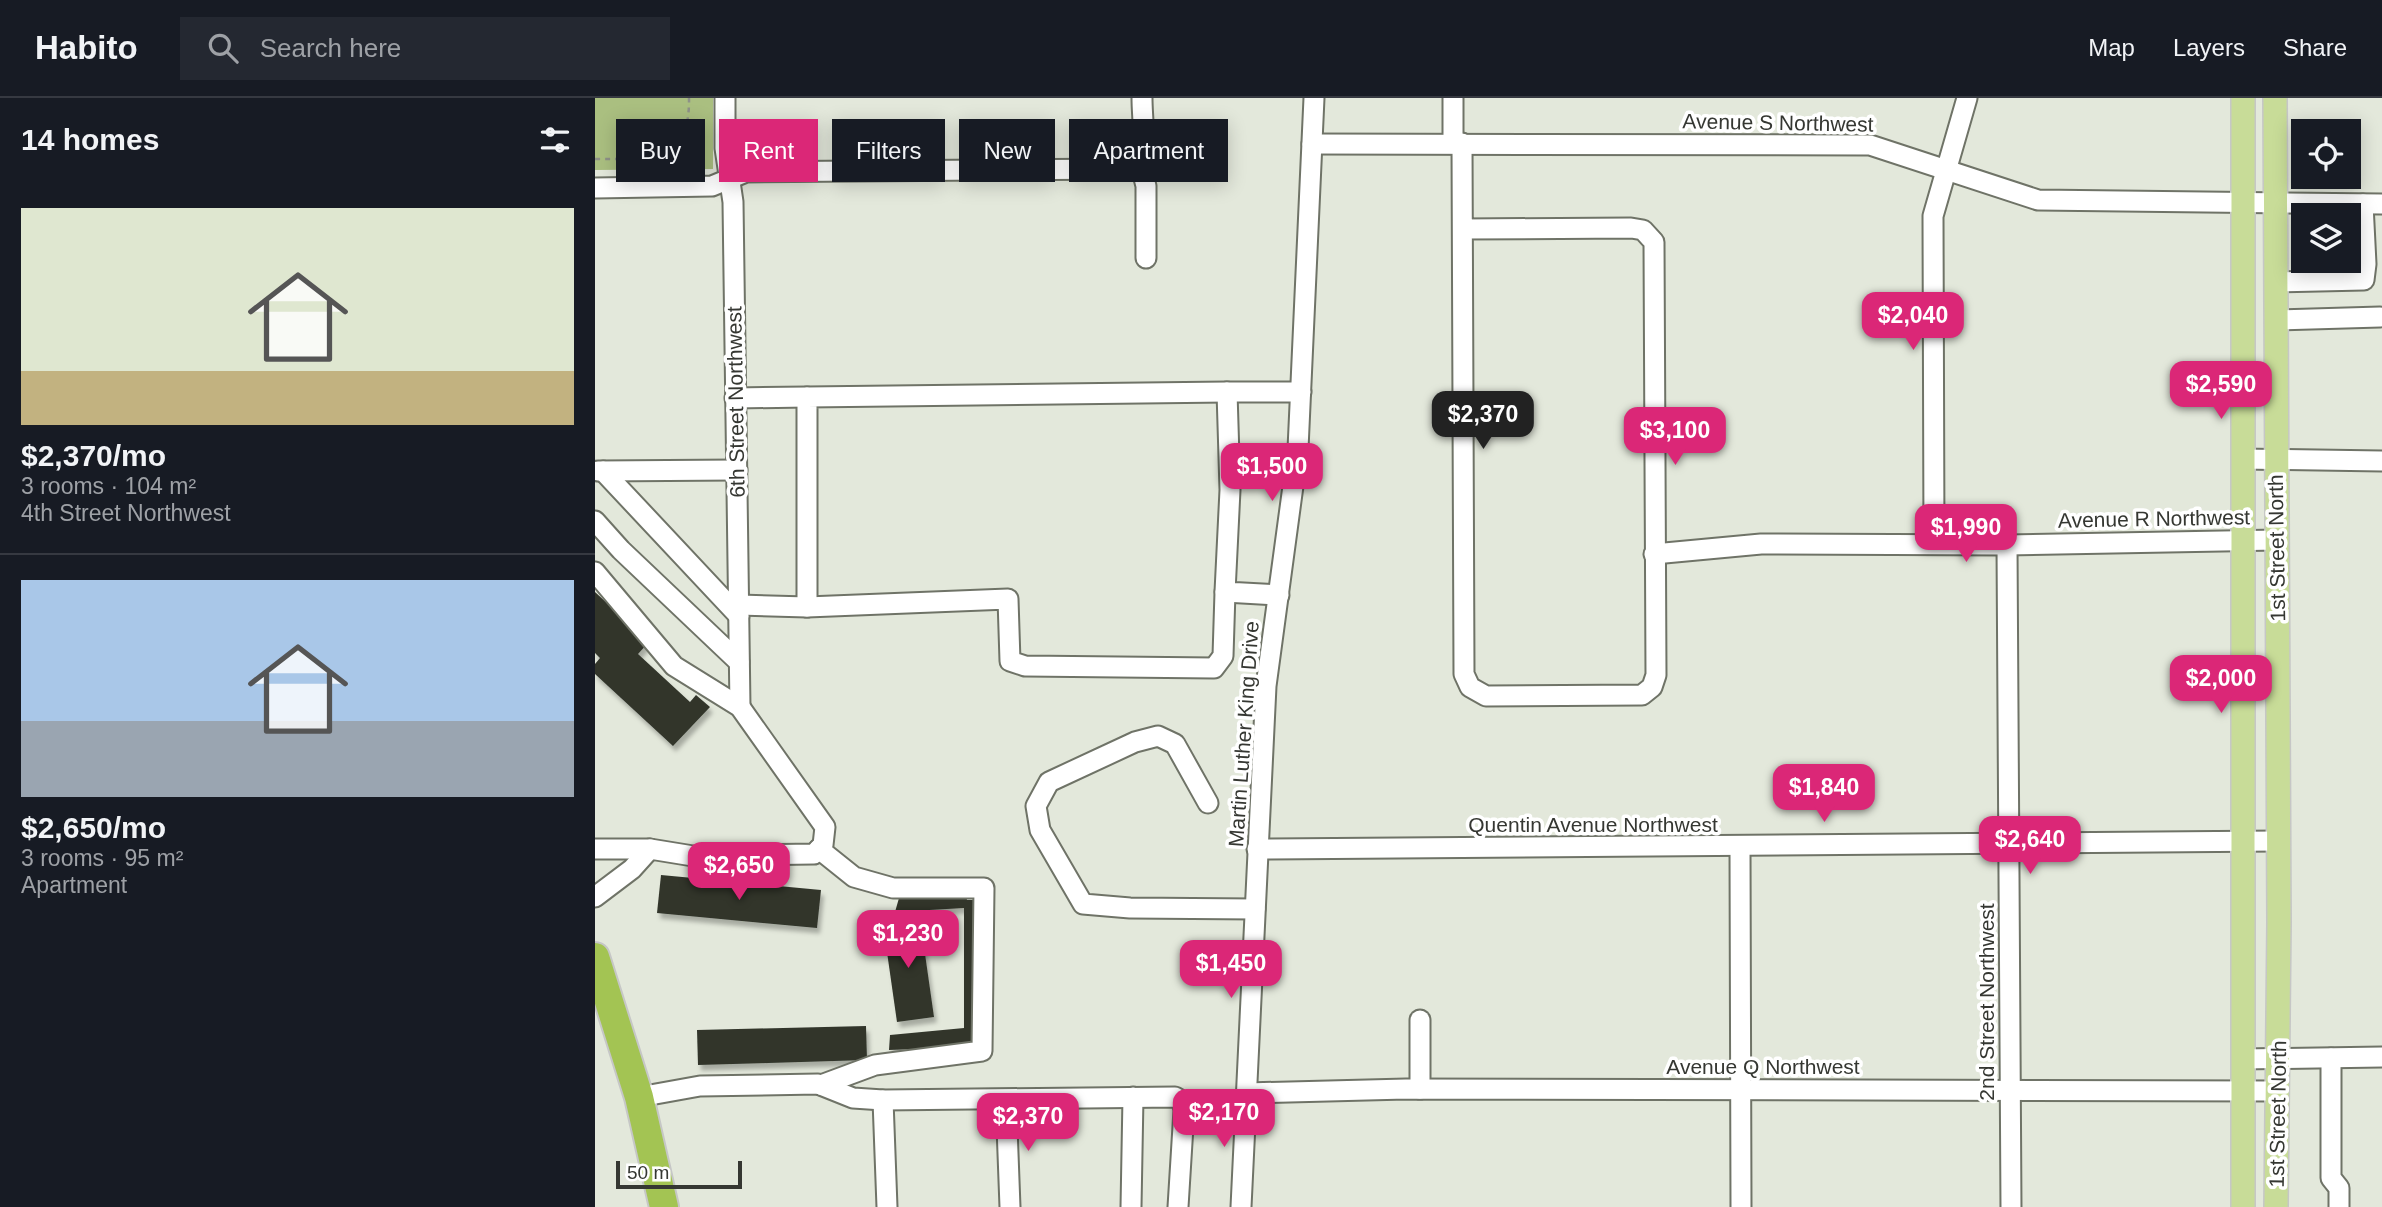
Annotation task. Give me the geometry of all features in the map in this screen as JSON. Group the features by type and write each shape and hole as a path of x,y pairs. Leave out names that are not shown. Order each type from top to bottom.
{"highway":[{"path":"595,957 639,1097 664,1207"}],"main road":[{"name":"1st Street North","path":"2243,98 2243,1207"},
{"name":"1st Street North","path":"2275,98 2279,1058 2276,1207"}],"street":[{"name":"6th Street Northwest","path":"725,98 725,119"},
{"path":"1142,98 1142,119"},
{"name":"Martin Luther King Drive","path":"1241,1207 1266,686 1293,501 1301,392 1314,98"},
{"path":"1453,98 1463,229 1464,674 1473,689 1486,696 1642,695 1648,691 1656,675 1655,255 1651,239 1643,230 1630,228 1463,229"},
{"path":"1934,543 1933,216 1961,102"},
{"name":"Avenue S Northwest","path":"1312,144 1870,145 2038,200 2373,204"},
{"path":"818,171 1069,169"},
{"path":"595,188 712,186 722,182"},
{"name":"6th Street Northwest","path":"730,182 733,202 740,707"},
{"path":"1144,182 1146,258"},
{"path":"2276,282 2364,281 2373,204"},
{"path":"2276,320 2380,317"},
{"path":"599,471 739,610 1007,599 1010,661 1025,666 1214,668 1223,656 1230,490 1227,391"},
{"path":"736,398 1301,392"},
{"path":"807,397 807,607"},
{"path":"2243,459 2382,461"},
{"path":"599,471 737,470"},
{"path":"595,522 739,662"},
{"name":"Avenue R Northwest","path":"1654,554 1761,544 2007,545 2277,540"},
{"name":"2nd Street Northwest","path":"2007,545 2011,843 2011,1207"},
{"path":"595,572 674,666 740,707 825,827 823,845 814,854 693,856 650,849 595,849"},
{"path":"1226,592 1279,595"},
{"path":"1208,803 1175,744 1158,736 1135,742 1049,782 1036,806 1039,830 1083,904 1130,908 1255,908"},
{"name":"Quentin Avenue Northwest","path":"1258,849 1740,848 2278,841"},
{"path":"1740,848 1741,1207"},
{"path":"595,897 632,869 650,849"},
{"path":"639,1097 700,1086 821,1085 876,1065 982,1051 986,928 984,888 893,888 854,877 819,849"},
{"path":"1420,1020 1420,1089"},
{"path":"2243,1059 2382,1057"},
{"path":"2331,1058 2331,1178 2339,1188 2339,1207"},
{"path":"821,1085 853,1098 883,1100 1175,1097 1182,1101 1184,1110 1178,1207"},
{"name":"Avenue Q Northwest","path":"1247,1093 1420,1089 2278,1091"},
{"path":"1131,1207 1133,1097"},
{"path":"883,1100 887,1207"},
{"path":"1006,1100 1010,1207"}],"path":[{"path":"688,119 689,98"},
{"path":"705,147 711,148"},
{"path":"595,159 616,159"}],"green space":[{"path":"595,98 713,98 713,169 705,169 705,119 616,119 616,170 595,170"}],"building":[{"path":"595,592 649,642 638,654 690,702 696,695 710,707 673,746 595,674 595,664 600,658 595,653"},
{"path":"661,875 821,890 817,928 657,913"},
{"path":"966,896 967,900 980,900 978,1033 965,1047 889,1050 890,1035 964,1028 964,908 895,912 899,898"},
{"path":"920,919 934,1017 897,1022 883,924"},
{"path":"866,1026 867,1060 698,1065 697,1030"}]}
